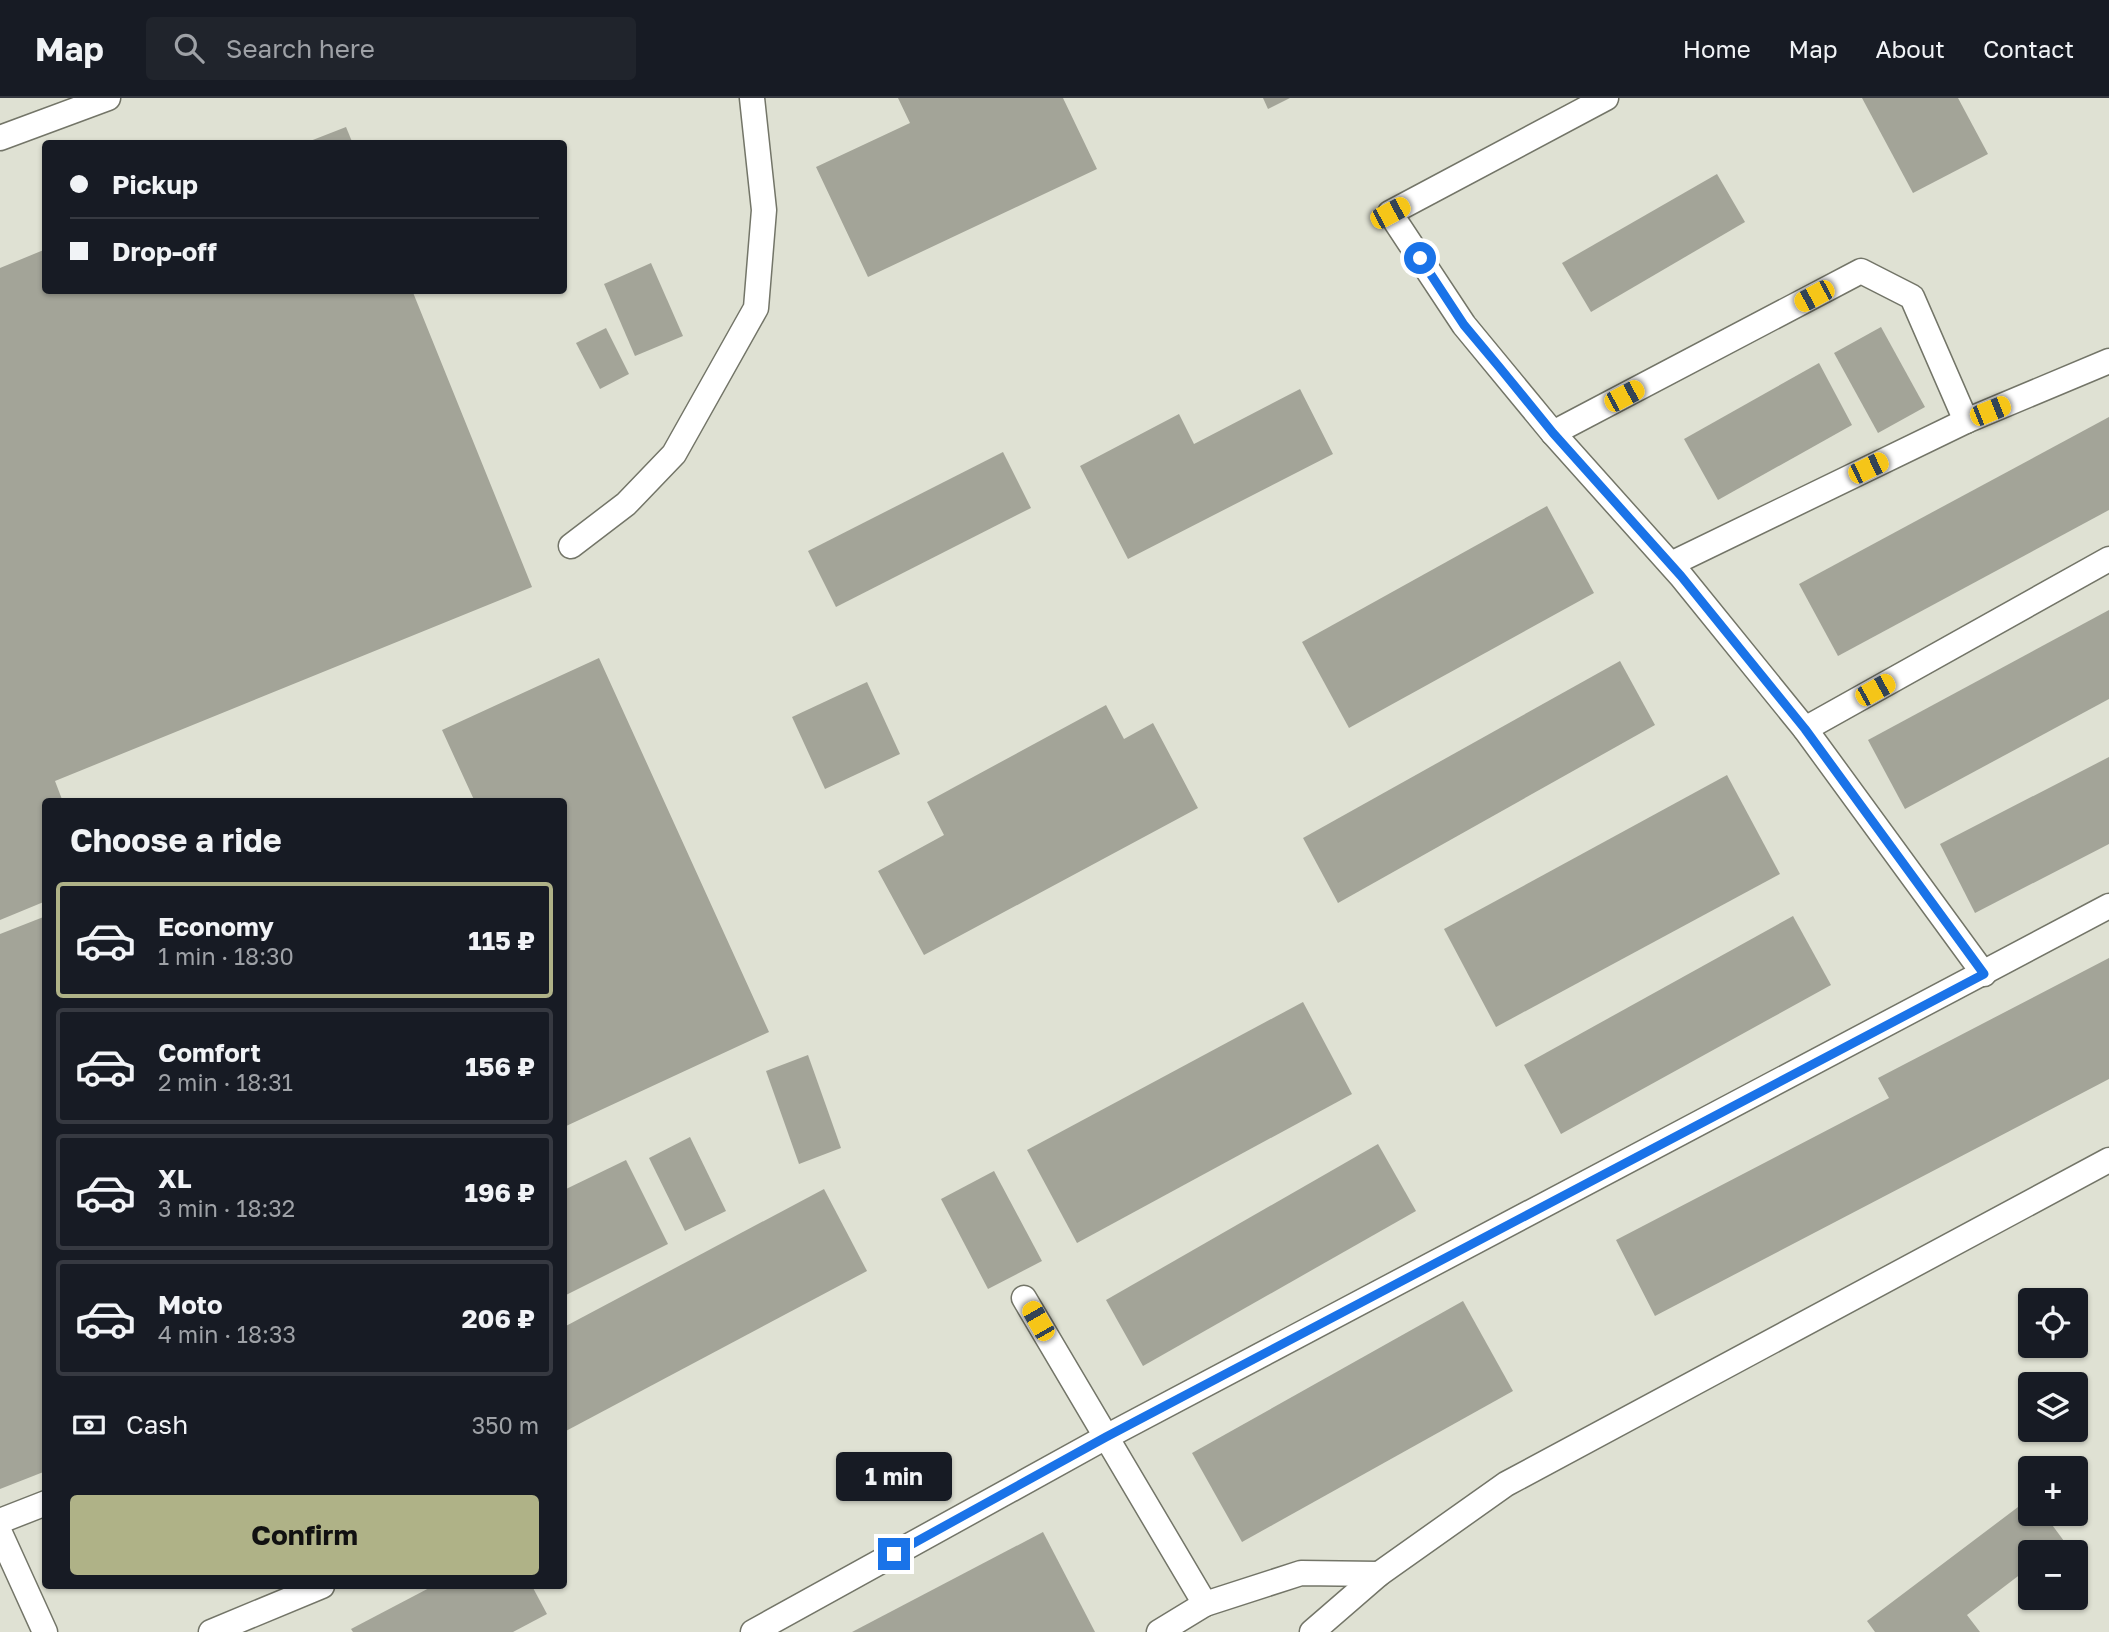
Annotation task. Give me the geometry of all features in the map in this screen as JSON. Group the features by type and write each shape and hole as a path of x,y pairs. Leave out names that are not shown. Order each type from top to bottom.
{"lane":[{"path":"0,138 108,98"},
{"path":"571,546 626,504 674,454 756,308 764,209 752,98"},
{"path":"1606,98 1390,213 1464,325 1553,433 1671,564 1805,729 1984,974"},
{"path":"1553,433 1861,271 1912,297 1966,421"},
{"path":"1671,564 1966,421 2109,361"},
{"path":"1805,729 2109,559"},
{"path":"753,1632 1106,1437 2109,906"},
{"path":"1312,1632 1379,1574 1506,1485 2109,1160"},
{"path":"1024,1298 1205,1604"},
{"path":"0,1521 42,1505"},
{"path":"0,1533 45,1632"},
{"path":"1159,1632 1205,1604 1301,1573 1379,1574"},
{"path":"211,1632 315,1589"}],"building":[{"path":"898,98 1063,98 1097,169 868,277 816,167 910,123"},
{"path":"1263,98 1290,98 1268,109"},
{"path":"1862,98 1958,98 1988,154 1913,193"},
{"path":"346,127 351,140 313,140"},
{"path":"1717,174 1745,222 1591,312 1562,263"},
{"path":"42,251 42,294 414,294 532,587 55,781 61,798 42,798 42,903 0,920 0,268"},
{"path":"651,263 683,336 635,356 604,284"},
{"path":"1881,327 1925,407 1878,433 1834,353"},
{"path":"606,328 629,374 600,389 576,343"},
{"path":"1819,363 1852,425 1718,500 1684,439"},
{"path":"1300,389 1333,454 1128,559 1080,466 1179,414 1194,444"},
{"path":"2109,417 2109,510 1838,656 1799,584"},
{"path":"1003,452 1031,508 836,607 808,551"},
{"path":"1547,506 1594,593 1349,728 1302,642"},
{"path":"2109,610 2109,699 1905,809 1868,740"},
{"path":"599,658 769,1032 567,1126 567,798 473,798 442,730"},
{"path":"1620,661 1655,725 1338,903 1303,838"},
{"path":"867,682 900,754 825,789 792,717"},
{"path":"1106,705 1124,739 1153,723 1198,808 924,955 878,871 944,835 927,802"},
{"path":"2109,757 2109,844 1975,913 1940,844"},
{"path":"1727,775 1780,874 1496,1027 1444,929"},
{"path":"1793,916 1831,985 1561,1134 1524,1065"},
{"path":"42,918 42,1473 0,1489 0,934"},
{"path":"2109,958 2109,1079 1655,1316 1616,1240 1889,1098 1878,1078"},
{"path":"1303,1002 1352,1094 1077,1243 1027,1150"},
{"path":"808,1055 841,1148 799,1164 766,1071"},
{"path":"690,1137 726,1211 685,1231 649,1158"},
{"path":"1378,1144 1416,1211 1143,1366 1106,1300"},
{"path":"626,1160 668,1244 567,1294 567,1189"},
{"path":"994,1171 1042,1261 988,1289 941,1199"},
{"path":"824,1189 867,1271 567,1430 567,1325"},
{"path":"1463,1301 1513,1391 1242,1542 1192,1453"},
{"path":"2018,1507 2018,1526 2053,1526 2063,1540 2018,1540 2018,1576 1967,1615 1980,1632 1875,1632 1867,1621"},
{"path":"1043,1532 1095,1632 852,1632"},
{"path":"427,1589 534,1589 547,1614 513,1632 353,1632 351,1629"}],"route":[{"path":"894,1554 1106,1437 1984,974 1805,729 1681,576 1553,433 1464,325 1420,258"}]}
